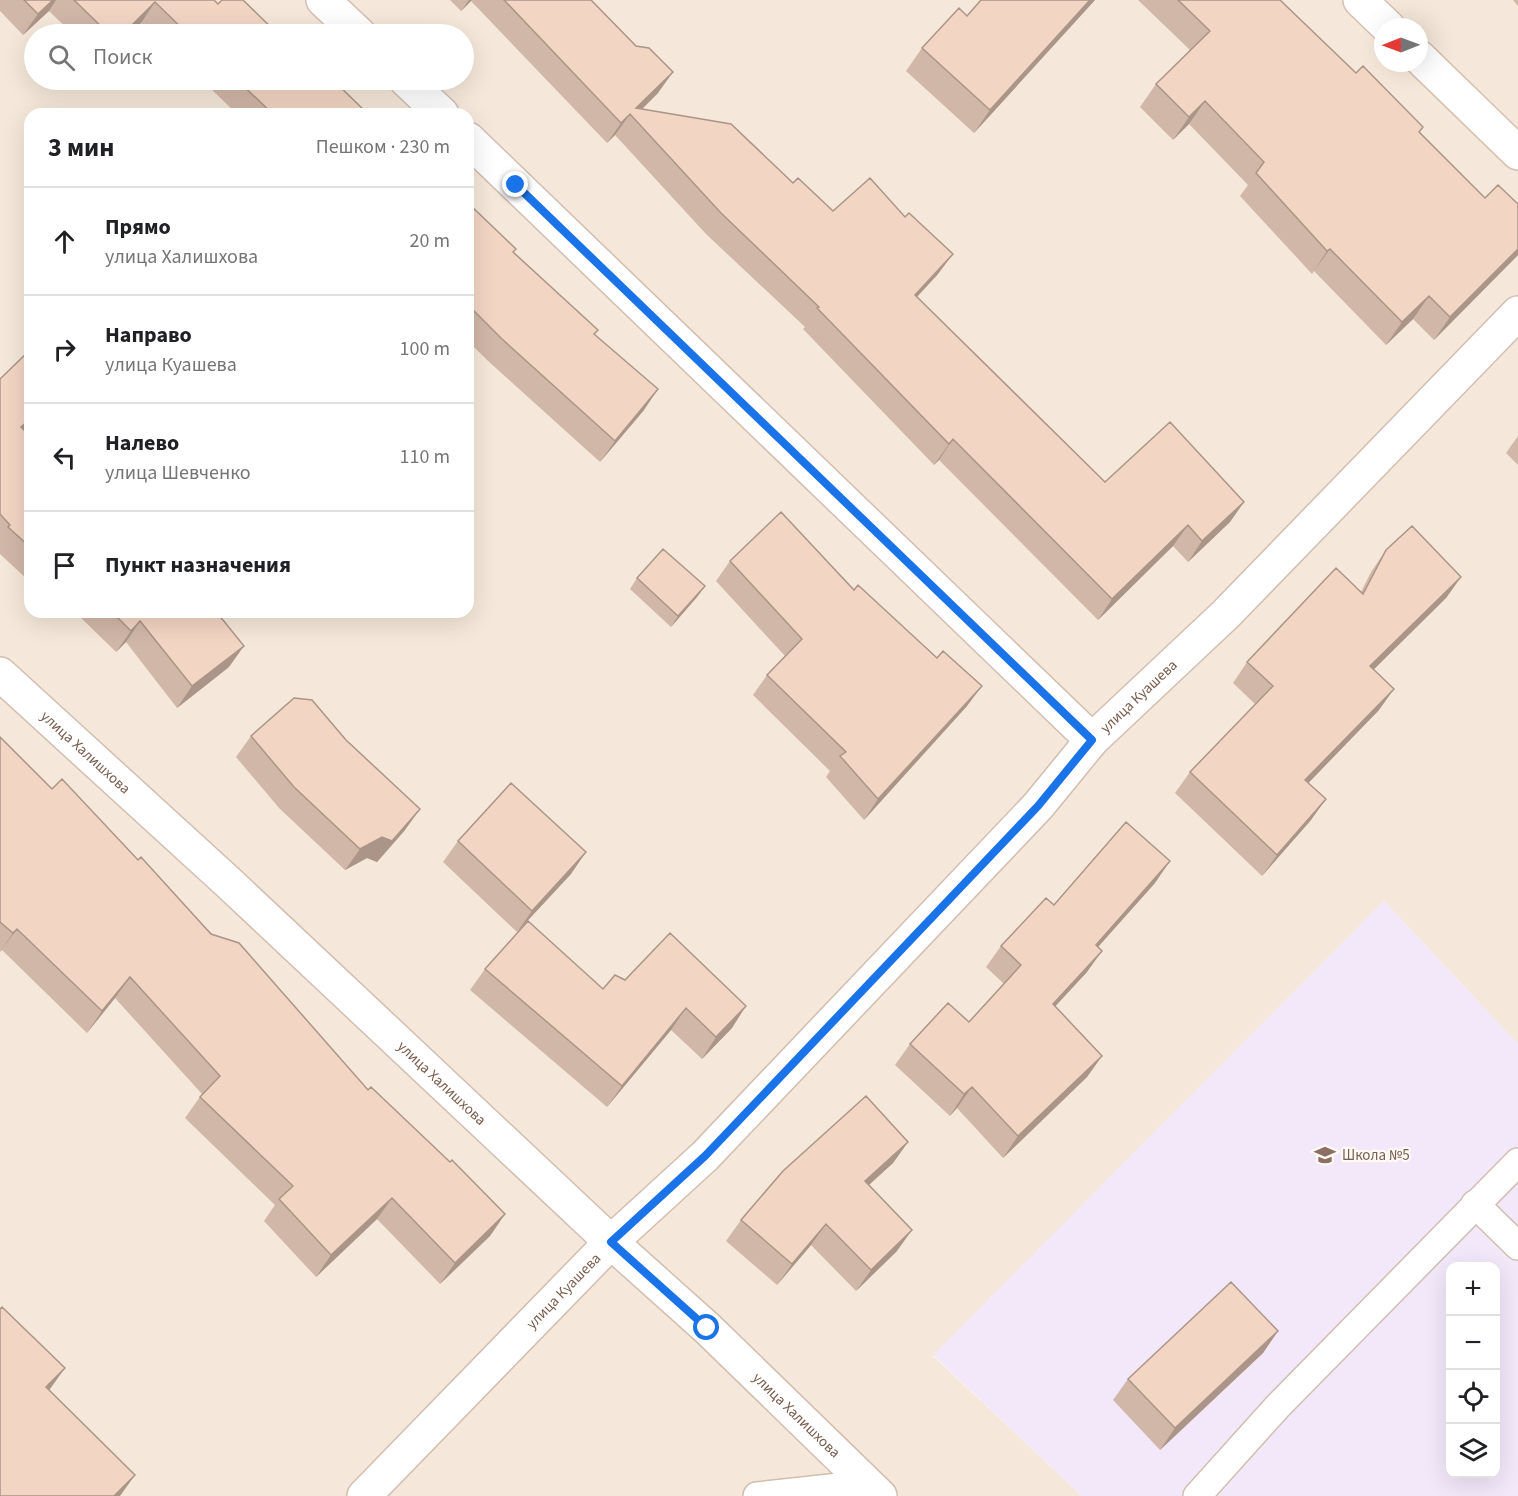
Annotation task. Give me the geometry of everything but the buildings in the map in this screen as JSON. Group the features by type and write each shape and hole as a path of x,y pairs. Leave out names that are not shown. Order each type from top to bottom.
{"street":[{"path":"322,0 348,24"},
{"path":"1360,0 1379,18"},
{"path":"1428,65 1517,149"},
{"path":"417,90 436,108"},
{"path":"474,145 1092,740"},
{"name":"улица Куашева","path":"364,1496 611,1242 705,1156 1038,806 1092,740 1226,614 1518,313"},
{"name":"улица Халишхова","path":"0,674 230,884 611,1242 707,1328 874,1490"}],"lane":[{"path":"1197,1496 1278,1406 1518,1162"},
{"path":"1475,1204 1518,1246"},
{"path":"757,1496 874,1490"}],"shaded area":[{"path":"0,0 1518,0 1518,1044 1384,901 933,1356 1082,1496 0,1496"},
{"name":"Школа №5","path":"1384,901 1518,1044 1518,1496 1082,1496 933,1355"}],"place":[{"name":"Школа №5","path":"1325,1155"}],"route":[{"path":"516,185 1092,740 1038,806 705,1156 611,1242 707,1328"}]}
